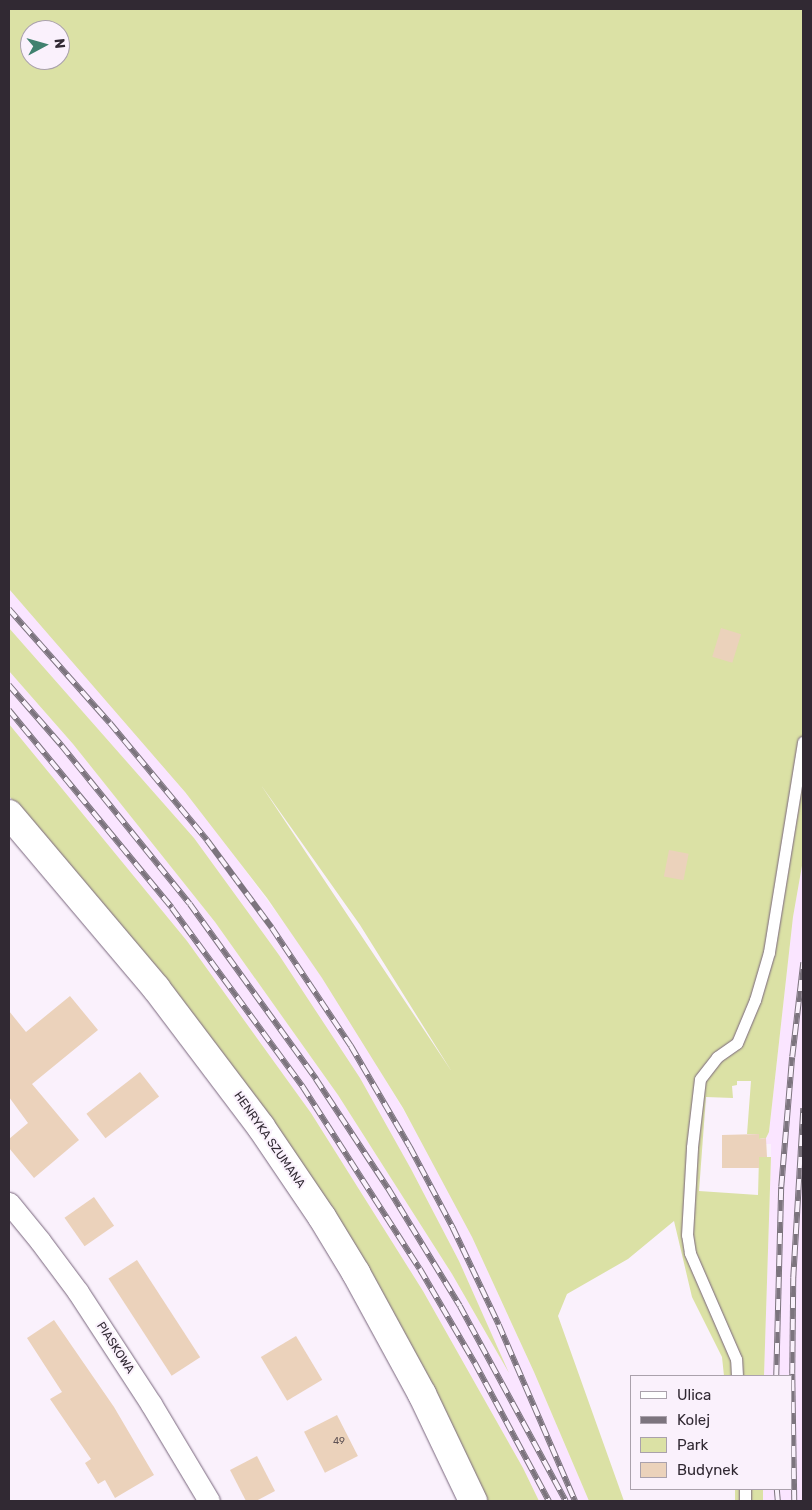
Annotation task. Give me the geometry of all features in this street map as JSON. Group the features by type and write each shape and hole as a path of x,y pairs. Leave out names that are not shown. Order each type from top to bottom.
{"street":[{"name":"HENRYKA SZUMANA","path":"9,814 156,988 272,1143 322,1216 381,1317 422,1394 474,1501"},
{"name":"PIASKOWA","path":"9,1203 78,1292 151,1404 209,1501"}],"lane":[{"path":"737,1375 736,1359 690,1253 687,1235 692,1147 700,1079 717,1057 737,1043 755,1000 769,952 803,742"}],"shaded area":[{"path":"9,589 158,759 213,827 297,940 352,1023 430,1155 472,1237 534,1372 589,1501 539,1501 523,1468 423,1291 311,1113 187,941 9,724 9,671 73,744 215,922 338,1095 452,1274 506,1367 459,1261 411,1169 279,955 194,838 9,628"},
{"path":"803,860 803,1501 763,1501 763,1490 792,1490 792,1375 764,1375 771,1157 771,1144 766,1144 766,1138 769,1132 793,917"}],"green space":[{"path":"9,9 803,9 803,860 793,917 769,1132 766,1138 759,1139 759,1134 747,1134 751,1081 737,1081 737,1085 732,1086 733,1098 706,1097 699,1191 758,1195 759,1157 771,1157 764,1375 724,1375 722,1357 692,1297 674,1221 628,1259 567,1294 558,1316 624,1501 589,1501 534,1372 472,1237 403,1108 322,978 267,898 185,792 9,589","holes":["261,785 360,925 452,1072"]},
{"path":"9,628 194,838 279,955 360,1078 411,1169 459,1261 509,1373 452,1274 338,1095 215,922 73,744 9,671"},
{"path":"9,724 187,941 311,1113 423,1291 523,1468 539,1501 486,1501 175,992 9,796"},
{"path":"735,1490 763,1490 763,1501 735,1501"}],"building":[{"path":"721,628 741,634 732,663 712,657"},
{"path":"669,850 689,854 683,880 664,877"},
{"path":"70,996 98,1030 32,1084 79,1140 34,1178 9,1148 9,1139 28,1123 9,1097 9,1011 26,1032"},
{"path":"140,1072 159,1096 106,1138 86,1114"},
{"path":"759,1134 759,1139 766,1138 767,1157 759,1157 759,1168 722,1168 722,1135"},
{"path":"94,1197 114,1226 85,1246 65,1218"},
{"path":"137,1260 200,1357 172,1376 108,1279"},
{"path":"54,1320 114,1407 154,1475 115,1498 105,1480 98,1484 85,1463 91,1459 50,1399 62,1392 27,1338"},
{"path":"296,1336 322,1380 287,1401 261,1357"},
{"path":"337,1415 358,1456 325,1473 304,1432"},
{"path":"257,1456 275,1491 256,1501 246,1501 230,1470"}],"railway":[{"path":"9,609 110,723 207,840 272,928 351,1046 410,1147 453,1228 499,1325 575,1501"},
{"path":"9,685 62,746 190,904 316,1079 388,1188 460,1306 566,1501"},
{"path":"9,710 172,908 303,1087 420,1269 475,1363 549,1501"},
{"path":"776,1375 781,1187 792,1057 803,963"},
{"path":"794,1501 793,1278 803,1108"},
{"path":"777,1490 778,1501"}]}
